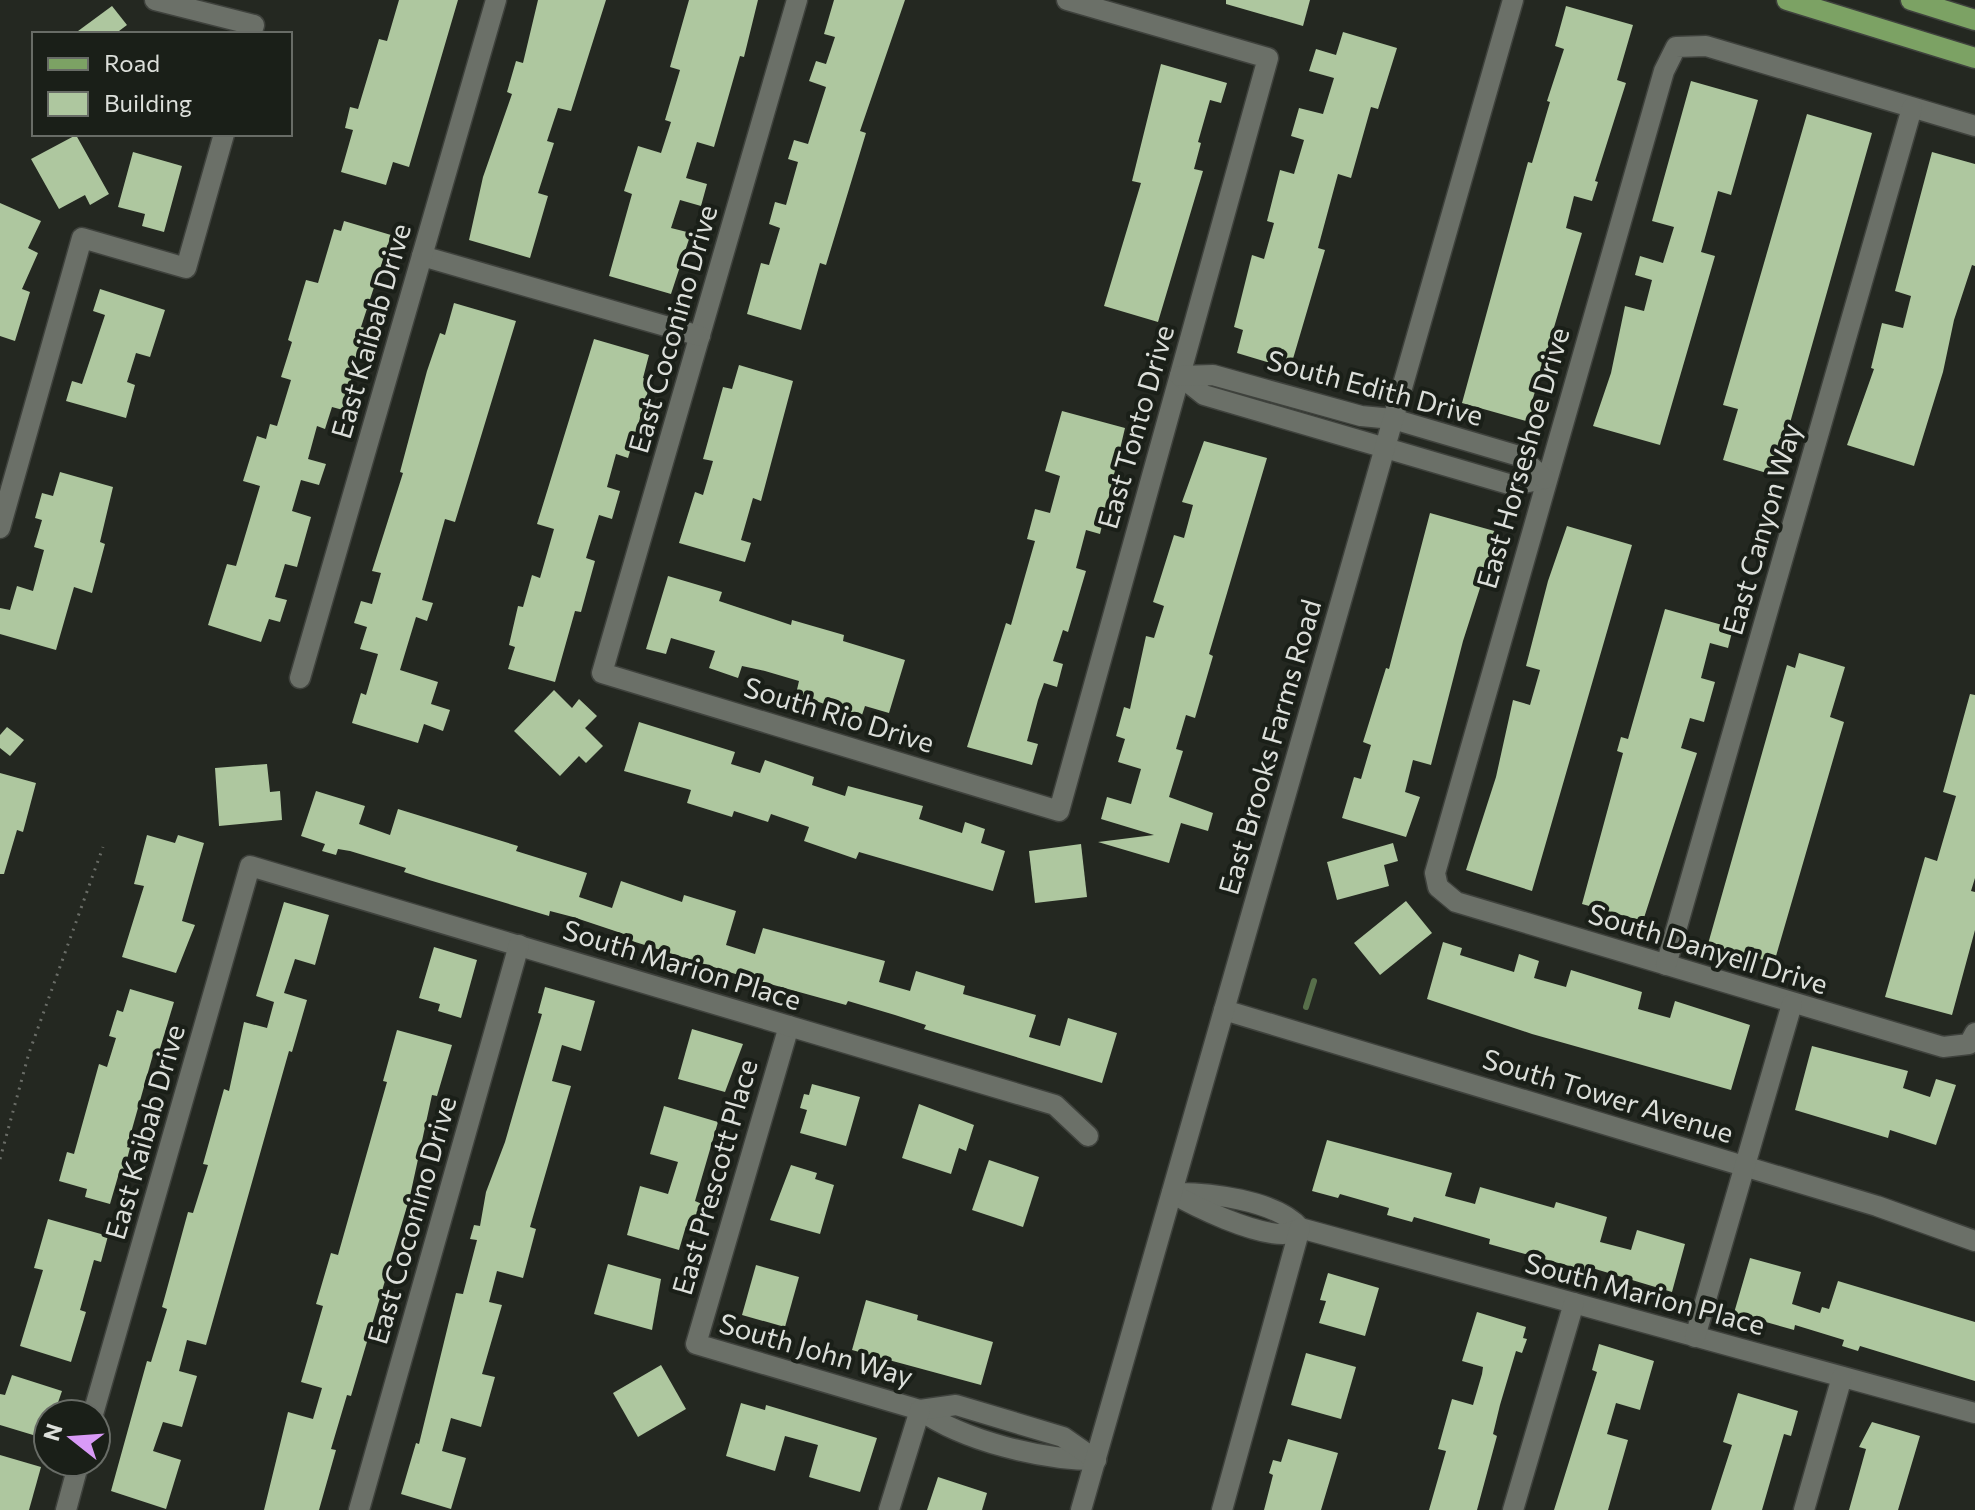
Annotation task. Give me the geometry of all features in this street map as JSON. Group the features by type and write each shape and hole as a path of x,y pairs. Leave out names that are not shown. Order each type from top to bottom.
{"main road":[{"path":"1787,0 1975,58"},
{"path":"1911,0 1975,20"}],"street":[{"path":"155,0 253,29"},
{"name":"East Kaibab Drive","path":"300,678 496,0"},
{"name":"East Coconino Drive","path":"602,673 797,0"},
{"name":"East Tonto Drive","path":"1059,811 1268,58 1067,0"},
{"name":"East Brooks Farms Road","path":"1081,1510 1513,0"},
{"name":"East Horseshoe Drive","path":"1438,887 1435,873 1545,479 1664,71 1676,47 1706,46 1912,108"},
{"path":"1912,108 1975,126"},
{"name":"East Canyon Way","path":"1666,965 1912,108"},
{"path":"0,528 82,238 186,268 223,136"},
{"path":"422,256 700,336"},
{"name":"South Edith Drive","path":"1180,376 1213,375 1361,416 1393,419 1519,456 1545,479"},
{"name":"South Edith Drive","path":"1180,376 1204,395 1475,475 1512,485 1545,479"},
{"path":"1277,417 1284,394"},
{"path":"1475,475 1484,446"},
{"name":"South Rio Drive","path":"602,673 1059,811"},
{"name":"East Kaibab Drive","path":"98,1398 250,866"},
{"name":"South Marion Place","path":"250,866 1055,1105 1088,1136"},
{"name":"South Danyell Drive","path":"1438,887 1456,902 1943,1047 1972,1038"},
{"name":"East Coconino Drive","path":"359,1510 519,945"},
{"path":"1695,1337 1792,1004"},
{"name":"South Tower Avenue","path":"1224,1010 1745,1166 1975,1241"},
{"name":"East Prescott Place","path":"696,1344 789,1026"},
{"name":"South Marion Place","path":"1172,1193 1205,1192 1254,1216 1289,1215 1300,1228 1975,1413"},
{"path":"1222,1510 1300,1228"},
{"path":"1513,1510 1574,1303"},
{"name":"South John Way","path":"696,1344 920,1410 940,1424 1009,1446 1058,1460 1096,1460"},
{"path":"1804,1510 1842,1377"},
{"name":"South John Way","path":"920,1410 956,1405 1063,1437 1096,1460"},
{"path":"889,1510 920,1410"},
{"path":"1009,1446 1015,1423"},
{"path":"66,1510 75,1478"}],"path":[{"path":"0,1159 29,1053 103,847"}],"building":[{"path":"399,0 458,0 409,167 393,162 386,185 341,172 353,130 345,128 350,107 358,109 379,39 387,41"},
{"path":"538,0 606,0 571,111 558,108 547,141 554,143 538,193 548,196 530,258 469,240 483,177 512,94 507,92 516,61 523,63"},
{"path":"689,0 758,0 744,57 740,56 714,147 697,142 686,178 707,184 701,206 680,200 671,228 691,233 671,294 609,276 632,194 624,191 638,146 661,153 671,122 665,120 680,70 670,67"},
{"path":"834,0 905,0 860,131 866,133 826,265 820,263 801,330 747,314 761,263 769,265 780,228 769,224 775,202 786,205 798,162 788,159 794,140 808,144 826,87 809,81 816,61 826,64 835,37 824,34"},
{"path":"1226,0 1310,0 1303,26 1226,4"},
{"path":"112,6 127,25 118,32 77,32"},
{"path":"1566,6 1633,25 1617,80 1626,83 1595,181 1598,182 1592,201 1574,196 1566,228 1582,233 1531,405 1534,406 1530,422 1462,403 1528,162 1532,163 1564,49 1555,46"},
{"path":"1343,32 1397,48 1378,109 1371,107 1351,178 1338,174 1318,248 1325,250 1290,369 1237,353 1243,330 1234,327 1252,255 1264,259 1274,223 1267,221 1280,170 1294,174 1304,140 1291,136 1299,108 1323,114 1334,78 1309,71 1316,49 1336,55"},
{"path":"1161,64 1227,83 1221,103 1210,100 1194,169 1203,171 1158,322 1104,306 1141,183 1132,181"},
{"path":"1691,81 1758,100 1731,195 1718,191 1701,252 1715,256 1660,445 1593,426 1611,373 1625,306 1644,311 1652,280 1635,275 1640,256 1663,263 1674,227 1652,221"},
{"path":"1807,114 1872,133 1790,423 1786,422 1770,474 1723,460 1738,409 1723,405"},
{"path":"77,136 109,194 90,205 85,195 59,209 31,159"},
{"path":"133,152 182,166 164,232 142,226 145,214 118,207"},
{"path":"1932,152 1975,164 1975,266 1972,265 1954,320 1943,372 1914,466 1847,445 1874,369 1871,368 1882,323 1903,328 1911,296 1895,291"},
{"path":"0,203 41,221 28,248 38,253 22,289 30,292 15,341 0,336"},
{"path":"344,221 391,235 361,327 365,328 343,410 332,407 325,429 317,426 308,459 326,464 319,485 301,480 292,511 311,517 297,567 285,564 275,597 287,600 280,622 269,619 261,642 208,625 227,564 236,566 260,486 243,481 257,436 266,439 270,424 277,426 291,380 281,377 292,342 288,340 306,280 318,283 334,229 341,231"},
{"path":"100,289 165,310 150,357 136,353 127,382 135,385 126,418 66,401 72,381 82,384 105,315 93,311"},
{"path":"454,303 516,321 455,522 445,519 422,600 433,603 427,621 416,617 400,670 438,682 431,704 450,710 443,731 424,724 418,743 352,723 361,693 366,695 378,654 360,649 367,627 354,623 361,601 372,604 381,573 372,571 403,473 400,472 427,371 440,333 445,335"},
{"path":"594,339 649,355 643,378 651,381 628,458 616,454 607,487 620,491 612,519 599,515 586,558 595,561 581,612 575,611 555,682 508,669 515,647 509,645 518,606 523,607 532,575 540,578 554,529 537,524"},
{"path":"739,365 793,381 761,501 753,498 741,540 751,543 745,562 679,543 695,492 703,495 713,461 703,459 723,387 732,389"},
{"path":"1062,411 1125,428 1100,534 1086,530 1076,568 1086,571 1068,632 1063,630 1053,661 1063,664 1057,687 1044,683 1038,700 1027,741 1038,744 1032,765 967,747 1006,623 1011,625 1035,541 1027,539 1035,509 1050,513 1060,476 1045,471"},
{"path":"1204,441 1267,458 1209,654 1213,656 1195,718 1186,715 1176,749 1183,751 1169,797 1213,813 1208,831 1181,823 1169,863 1098,842 1154,835 1101,819 1107,797 1131,804 1141,769 1118,762 1125,739 1116,736 1124,707 1130,709 1146,636 1154,638 1164,606 1153,602 1174,535 1184,538 1193,505 1182,502"},
{"path":"60,472 113,487 100,542 105,544 92,593 74,587 56,650 0,634 0,608 10,610 17,586 33,591 44,550 34,547 42,520 35,518 42,493 53,496"},
{"path":"1430,513 1498,532 1463,641 1431,765 1413,760 1405,792 1420,797 1406,837 1342,818 1354,777 1361,779 1371,745 1363,742 1386,668 1389,669"},
{"path":"1567,526 1632,545 1532,891 1466,870 1496,777 1513,700 1530,705 1540,670 1526,666 1548,581"},
{"path":"668,576 722,592 719,601 791,625 792,620 844,635 843,641 905,660 889,713 865,706 862,715 833,707 796,694 799,681 765,671 742,666 738,678 709,668 715,651 671,638 666,654 646,649"},
{"path":"1665,609 1733,628 1728,648 1710,643 1701,678 1715,682 1704,722 1690,718 1681,748 1697,753 1643,921 1582,904 1623,753 1617,751 1621,737 1628,739"},
{"path":"1799,653 1845,667 1830,717 1844,722 1774,963 1708,944 1787,665 1795,668"},
{"path":"554,690 572,708 579,699 597,716 585,728 603,746 586,763 579,756 560,776 514,731"},
{"path":"1970,694 1975,695 1975,878 1971,891 1975,892 1975,930 1952,1015 1885,997 1925,857 1937,861 1956,796 1943,792"},
{"path":"639,722 735,752 731,764 760,773 765,760 814,777 812,785 845,796 848,786 923,806 919,819 962,833 965,822 985,829 981,843 1005,851 993,891 859,852 856,859 804,841 809,827 771,814 768,822 734,811 732,817 687,803 691,790 624,771"},
{"path":"7,727 24,740 10,756 0,748 0,735"},
{"path":"267,764 270,792 280,791 282,820 219,826 215,768"},
{"path":"0,773 36,783 23,832 17,830 4,874 0,874"},
{"path":"316,791 365,806 359,824 390,835 398,809 518,846 516,851 587,873 579,897 612,908 621,881 682,902 684,895 736,911 726,945 755,954 763,928 885,961 879,982 910,991 916,971 965,986 963,994 1036,1015 1029,1037 1060,1046 1068,1018 1117,1033 1102,1083 924,1029 926,1025 848,1001 846,1005 748,978 629,940 630,936 573,917 550,911 549,916 404,872 406,868 350,851 338,849 336,855 322,851 325,844 301,836"},
{"path":"147,835 175,843 178,835 204,843 182,921 195,925 176,973 122,957 144,886 134,884"},
{"path":"1393,843 1398,861 1384,865 1389,886 1337,900 1327,862"},
{"path":"1081,844 1087,897 1035,903 1029,851"},
{"path":"1406,901 1432,933 1380,975 1354,943"},
{"path":"284,902 329,915 315,965 295,959 284,993 307,1000 292,1052 289,1051 206,1345 187,1340 179,1371 197,1376 182,1427 163,1422 153,1451 181,1460 166,1509 111,1491 147,1361 151,1362 167,1309 162,1307 188,1212 193,1213 208,1165 203,1164 224,1089 229,1091 244,1022 267,1028 274,1002 256,996"},
{"path":"1443,942 1462,948 1460,955 1514,972 1519,954 1539,961 1534,978 1566,987 1571,970 1642,992 1638,1009 1670,1018 1675,1001 1750,1025 1731,1090 1532,1034 1427,999"},
{"path":"434,947 477,960 461,1018 438,1011 440,1004 419,998"},
{"path":"545,987 595,1001 581,1051 562,1045 552,1081 571,1086 530,1227 536,1229 523,1278 497,1271 489,1302 502,1305 482,1374 495,1377 481,1427 451,1418 442,1451 466,1458 451,1509 401,1494 416,1443 419,1444 456,1293 463,1294 477,1240 470,1239 474,1225 480,1226 486,1192 505,1142 542,1014 538,1013"},
{"path":"130,989 174,1002 159,1052 154,1051 127,1147 130,1148 123,1174 119,1173 110,1204 85,1197 87,1189 59,1181 67,1152 74,1154 99,1064 107,1067 116,1038 109,1036 117,1010 123,1012"},
{"path":"692,1029 743,1044 725,1092 678,1079"},
{"path":"397,1030 452,1045 437,1096 432,1095 410,1196 351,1396 347,1395 331,1449 336,1450 319,1510 264,1510 288,1412 313,1419 322,1388 301,1382 323,1306 316,1304 331,1253 338,1255 387,1082 383,1081"},
{"path":"1812,1046 1908,1071 1903,1088 1930,1097 1936,1079 1956,1085 1936,1145 1890,1130 1888,1138 1795,1110"},
{"path":"812,1084 860,1097 846,1146 800,1133 807,1110 800,1108 804,1094 809,1095"},
{"path":"919,1104 974,1125 966,1151 959,1148 951,1174 902,1158"},
{"path":"664,1106 718,1122 695,1201 702,1204 695,1229 686,1226 679,1250 627,1235 640,1186 668,1194 678,1162 650,1154"},
{"path":"1327,1140 1452,1173 1445,1196 1475,1204 1480,1187 1554,1208 1556,1202 1607,1217 1600,1242 1631,1250 1637,1230 1685,1244 1672,1292 1592,1268 1591,1272 1489,1244 1490,1239 1414,1217 1412,1222 1387,1215 1389,1208 1340,1194 1338,1198 1312,1191"},
{"path":"989,1160 1039,1177 1023,1227 972,1210"},
{"path":"791,1165 817,1173 815,1179 834,1185 820,1234 770,1220"},
{"path":"48,1219 108,1236 101,1262 94,1260 80,1310 86,1312 71,1362 20,1346 43,1270 34,1268"},
{"path":"1750,1258 1801,1272 1792,1304 1820,1313 1822,1307 1829,1309 1838,1281 1975,1322 1975,1381 1860,1346 1858,1351 1842,1346 1844,1340 1795,1325 1794,1330 1734,1313"},
{"path":"608,1264 661,1279 652,1330 594,1314"},
{"path":"756,1265 799,1277 785,1327 742,1315"},
{"path":"1328,1273 1379,1288 1365,1336 1319,1323 1326,1301 1320,1300"},
{"path":"866,1300 918,1315 917,1320 993,1342 981,1385 852,1350"},
{"path":"1477,1312 1526,1327 1523,1338 1527,1339 1522,1353 1516,1351 1500,1405 1493,1434 1497,1436 1477,1510 1429,1510 1446,1451 1438,1449 1452,1399 1473,1405 1482,1374 1483,1367 1462,1361"},
{"path":"1599,1344 1654,1361 1640,1410 1616,1403 1607,1434 1628,1440 1608,1510 1554,1510 1597,1372 1592,1370"},
{"path":"1306,1353 1356,1367 1341,1419 1291,1405"},
{"path":"661,1365 686,1409 638,1437 613,1393"},
{"path":"12,1375 62,1391 60,1398 32,1398 32,1435 0,1425 0,1394 5,1395"},
{"path":"1738,1393 1798,1411 1791,1436 1784,1434 1762,1510 1711,1510 1732,1445 1723,1442"},
{"path":"741,1403 765,1410 766,1405 877,1438 860,1492 809,1477 818,1445 785,1436 775,1471 726,1456"},
{"path":"1872,1422 1920,1436 1898,1510 1849,1510 1866,1449 1859,1447"},
{"path":"1288,1439 1338,1453 1321,1510 1264,1510 1273,1475 1269,1473 1273,1460 1281,1462"},
{"path":"0,1455 32,1464 32,1478 38,1478 29,1510 0,1510"},
{"path":"938,1477 987,1493 982,1510 927,1510"}],"waterway":[{"path":"1306,1007 1314,981"}]}
